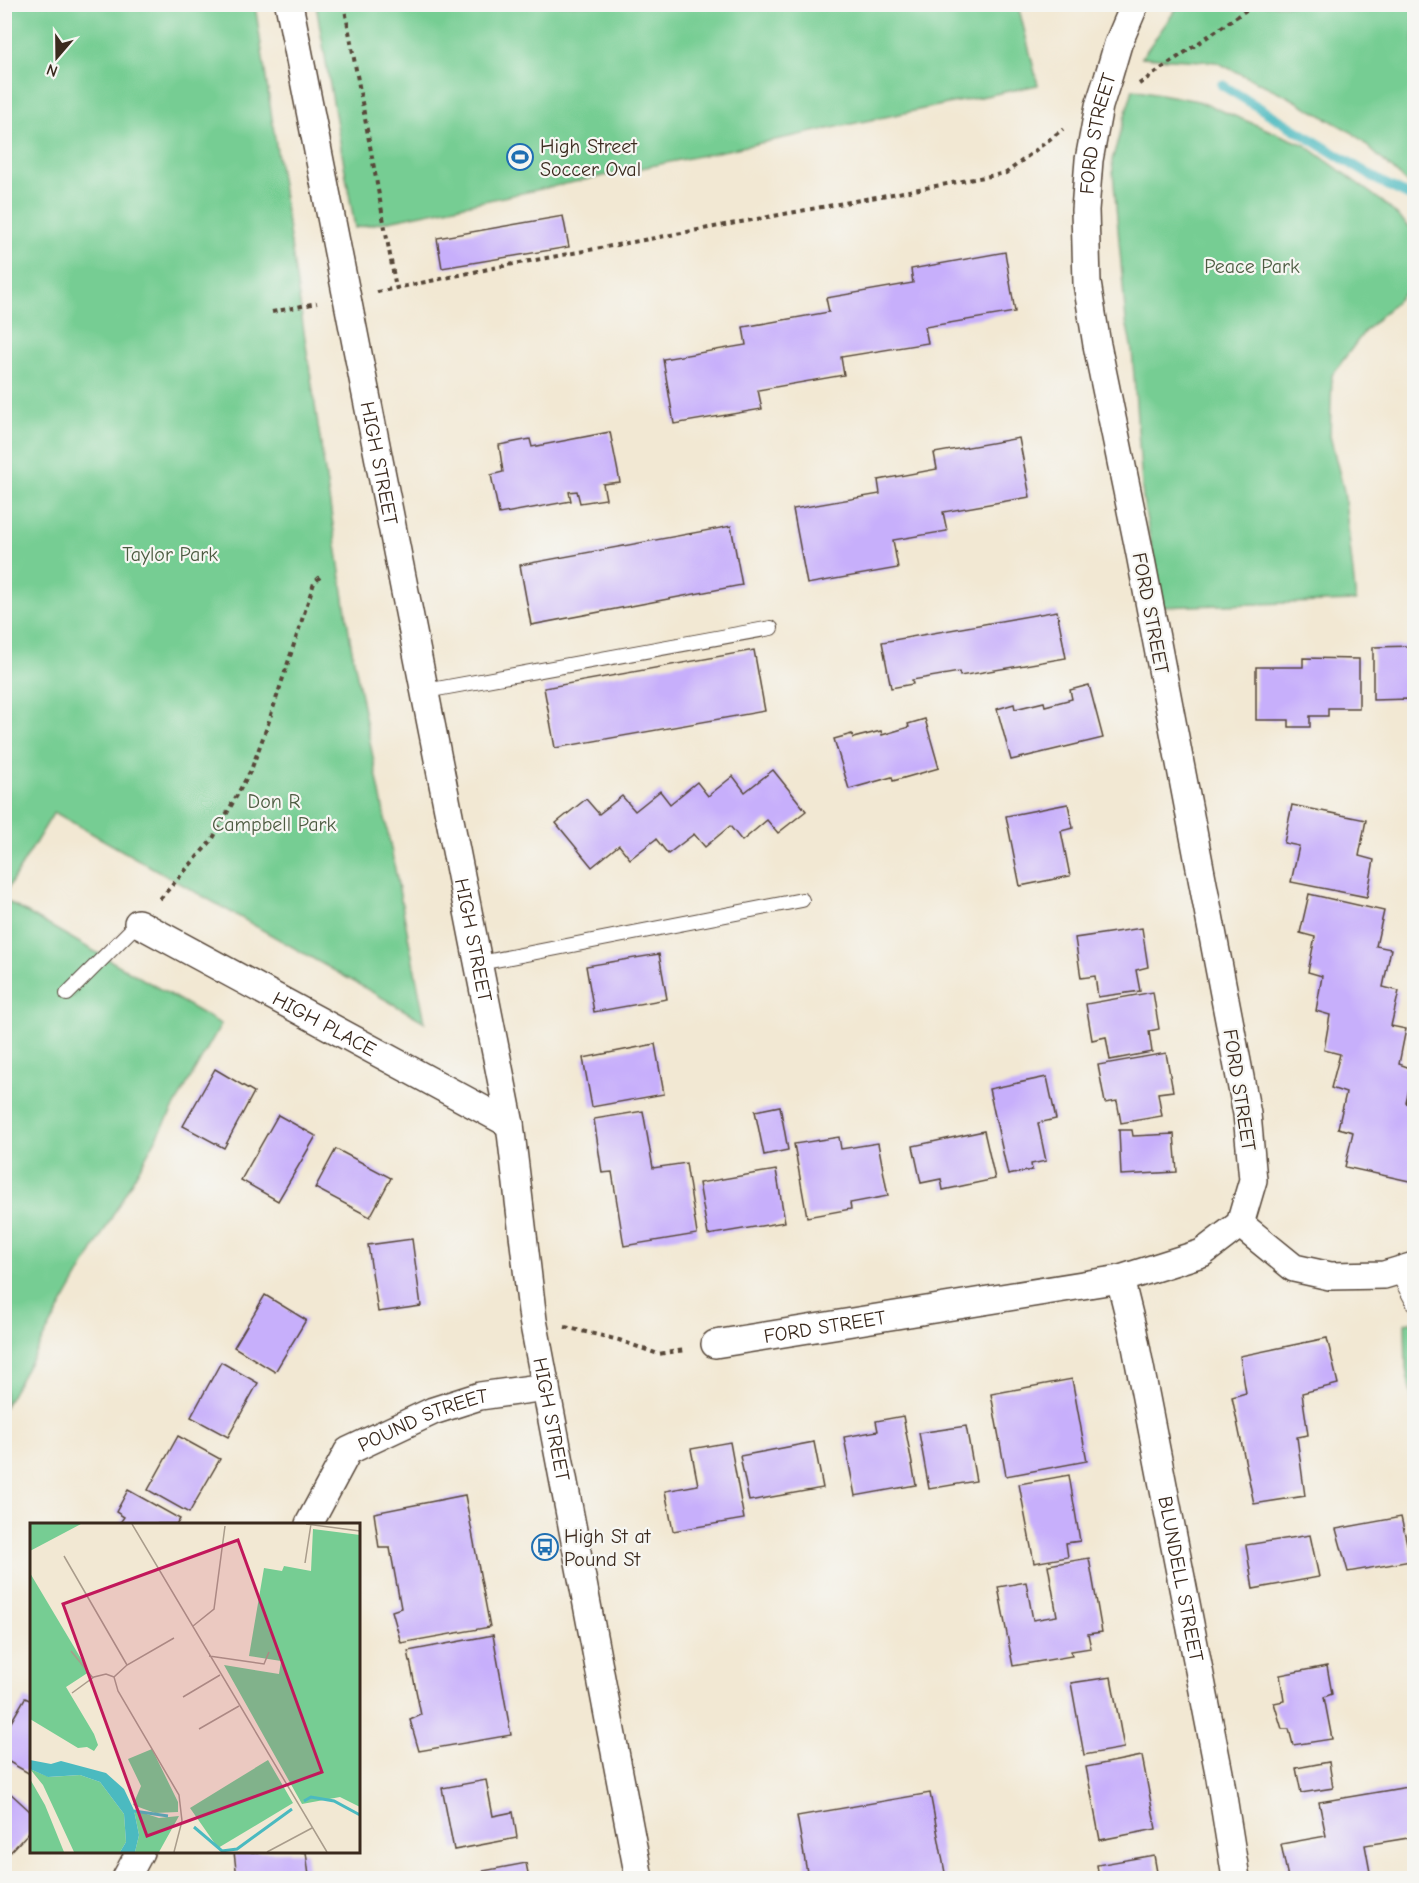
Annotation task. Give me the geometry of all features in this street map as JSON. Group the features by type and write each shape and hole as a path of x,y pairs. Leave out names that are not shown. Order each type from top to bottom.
{"street":[{"name":"HIGH STREET","path":"290,4 510,1124 534,1320 639,1878"},
{"name":"FORD STREET","path":"715,1344 1120,1279 1202,1253 1240,1224 1253,1180 1247,1114 1140,554 1097,345 1087,283 1084,210 1089,160 1100,106 1118,44 1135,4"},
{"name":"HIGH PLACE","path":"138,923 510,1124"},
{"path":"1240,1224 1294,1268 1330,1276 1384,1275 1406,1269"},
{"name":"BLUNDELL STREET","path":"1120,1279 1133,1331 1216,1755 1236,1878"},
{"name":"POUND STREET","path":"310,1523 348,1451 433,1411 480,1396 546,1387"},
{"path":"126,1878 139,1853"}],"lane":[{"path":"426,691 771,628"},
{"path":"480,963 802,900"},
{"path":"67,994 138,923"},
{"path":"1406,1269 1414,1304"}],"path":[{"path":"344,4 396,288"},
{"path":"272,312 503,266 1006,173 1059,132 1135,86 1255,4"},
{"path":"138,923 212,840 250,770 267,727 314,583 320,577"},
{"path":"534,1320 619,1340 658,1354 715,1344"}],"green space":[{"name":"Taylor Park","path":"5,4 255,5 351,645 425,1022 54,812 5,893"},
{"name":"High Street Soccer Oval","path":"316,5 1018,5 1038,85 355,228"},
{"path":"1179,5 1414,5 1414,189 1353,133 1287,96 1216,62 1142,57"},
{"name":"Peace Park","path":"1133,89 1198,101 1305,145 1383,202 1414,231 1414,284 1364,332 1332,375 1330,436 1344,491 1356,601 1156,607 1151,544 1143,499 1132,350 1126,321 1112,160"},
{"path":"5,900 221,1024 5,1406"},
{"path":"1414,1321 1414,1408 1406,1369 1405,1323"}],"building":[{"path":"563,216 569,247 442,268 437,238"},
{"path":"1005,252 1015,312 925,327 928,343 841,357 844,375 758,390 762,409 674,424 663,359 746,345 743,327 829,312 826,298 913,283 911,269"},
{"path":"610,432 620,482 603,484 606,499 580,503 577,491 569,492 571,501 499,514 491,475 503,472 499,445 530,439 532,447"},
{"path":"1019,438 1030,497 943,512 947,531 893,540 898,568 807,584 793,509 880,494 878,480 937,469 934,453"},
{"path":"731,526 742,585 531,625 520,565"},
{"path":"1057,611 1066,658 960,676 959,672 912,680 913,684 891,688 882,642"},
{"path":"1414,646 1414,704 1410,704 1410,699 1373,700 1373,647"},
{"path":"754,650 765,711 555,748 544,688"},
{"path":"1303,658 1359,659 1359,708 1328,708 1328,716 1310,716 1310,727 1289,727 1289,720 1256,720 1256,667 1303,667"},
{"path":"1089,685 1103,738 1011,760 997,709 1014,704 1015,709 1044,702 1045,706 1072,699 1070,690"},
{"path":"925,719 939,768 893,781 892,777 849,789 834,739 852,734 853,738 881,731 882,735 909,727 908,724"},
{"path":"773,770 806,811 778,833 767,820 742,841 730,826 705,847 694,834 668,854 656,839 630,859 619,845 592,867 556,823 586,799 599,814 622,796 635,811 660,791 670,804 697,782 708,796 733,776 745,792"},
{"path":"1068,804 1073,828 1061,831 1070,876 1020,886 1006,816"},
{"path":"1292,805 1366,820 1359,856 1374,860 1367,897 1291,882 1299,846 1284,843"},
{"path":"1309,894 1384,911 1376,946 1391,949 1383,987 1399,991 1391,1026 1406,1029 1399,1064 1413,1069 1406,1103 1414,1106 1414,1182 1345,1167 1353,1132 1338,1128 1346,1093 1331,1088 1340,1054 1324,1050 1330,1015 1316,1011 1322,976 1308,972 1315,937 1300,933"},
{"path":"1142,928 1148,967 1136,970 1140,991 1098,997 1095,976 1081,978 1075,938"},
{"path":"659,954 667,999 594,1012 586,966"},
{"path":"1153,992 1159,1029 1149,1031 1152,1052 1110,1060 1106,1037 1092,1040 1086,1004"},
{"path":"655,1044 664,1094 592,1107 583,1058"},
{"path":"1166,1053 1173,1091 1158,1093 1162,1116 1121,1123 1117,1101 1105,1103 1098,1065"},
{"path":"215,1069 254,1092 224,1148 183,1126"},
{"path":"1047,1077 1056,1119 1038,1123 1046,1161 1031,1164 1032,1170 1008,1175 989,1089"},
{"path":"780,1106 788,1150 764,1155 755,1111"},
{"path":"643,1111 653,1168 686,1163 697,1234 624,1246 612,1172 602,1173 594,1119"},
{"path":"278,1115 316,1136 278,1201 241,1180"},
{"path":"1119,1130 1132,1130 1133,1136 1174,1134 1177,1172 1121,1175"},
{"path":"984,1131 995,1179 943,1190 941,1179 921,1183 913,1146"},
{"path":"839,1137 841,1149 878,1143 888,1196 850,1203 851,1209 807,1217 794,1144"},
{"path":"336,1149 391,1178 370,1217 315,1188"},
{"path":"776,1170 785,1222 708,1235 699,1183"},
{"path":"412,1239 421,1306 378,1312 368,1245"},
{"path":"265,1295 306,1320 275,1372 234,1347"},
{"path":"1327,1338 1338,1384 1302,1393 1308,1435 1297,1437 1305,1496 1254,1504 1232,1397 1246,1393 1240,1356"},
{"path":"221,1362 258,1383 228,1437 191,1417"},
{"path":"1072,1379 1087,1461 1006,1476 991,1394"},
{"path":"903,1416 916,1485 855,1496 844,1437 878,1431 876,1421"},
{"path":"966,1426 976,1481 929,1489 919,1433"},
{"path":"178,1436 220,1459 189,1513 148,1490"},
{"path":"730,1442 744,1519 673,1531 665,1491 698,1485 691,1449"},
{"path":"814,1442 823,1488 749,1501 740,1456"},
{"path":"1069,1475 1080,1541 1066,1543 1068,1557 1034,1563 1019,1484"},
{"path":"128,1490 180,1519 178,1523 120,1523 124,1517 116,1512"},
{"path":"465,1495 490,1627 401,1643 392,1611 401,1608 390,1548 379,1548 374,1513"},
{"path":"1401,1517 1411,1561 1348,1572 1336,1529"},
{"path":"1310,1535 1319,1577 1253,1589 1246,1545"},
{"path":"1089,1558 1102,1632 1088,1634 1091,1648 1071,1651 1072,1656 1013,1666 998,1587 1026,1582 1033,1620 1057,1616 1048,1565"},
{"path":"493,1635 511,1735 419,1751 410,1720 421,1715 408,1651"},
{"path":"1327,1666 1332,1694 1324,1697 1332,1739 1293,1745 1289,1729 1282,1729 1274,1703 1284,1701 1280,1675"},
{"path":"1111,1677 1124,1748 1084,1755 1071,1683"},
{"path":"25,1698 30,1700 30,1774 4,1759 4,1734"},
{"path":"1142,1756 1156,1829 1100,1840 1086,1767"},
{"path":"1329,1762 1333,1788 1301,1793 1296,1768"},
{"path":"486,1780 493,1816 513,1812 517,1838 454,1850 442,1788"},
{"path":"1414,1786 1414,1837 1365,1845 1370,1872 1337,1878 1288,1878 1281,1844 1326,1836 1319,1802"},
{"path":"7,1790 30,1811 30,1831 4,1859 4,1793"},
{"path":"930,1793 946,1878 808,1878 797,1816"},
{"path":"234,1853 306,1853 309,1876 237,1878"},
{"path":"1154,1855 1158,1878 1099,1878 1097,1865"},
{"path":"526,1863 529,1878 485,1878 483,1871"}],"waterway":[{"path":"1222,85 1383,183 1414,198"}],"place":[{"name":"High Street Soccer Oval","path":"520,157"},
{"name":"High St at Pound St","path":"545,1547"}],"park label":[{"name":"Don R Campbell Park","path":"274,812"}]}
